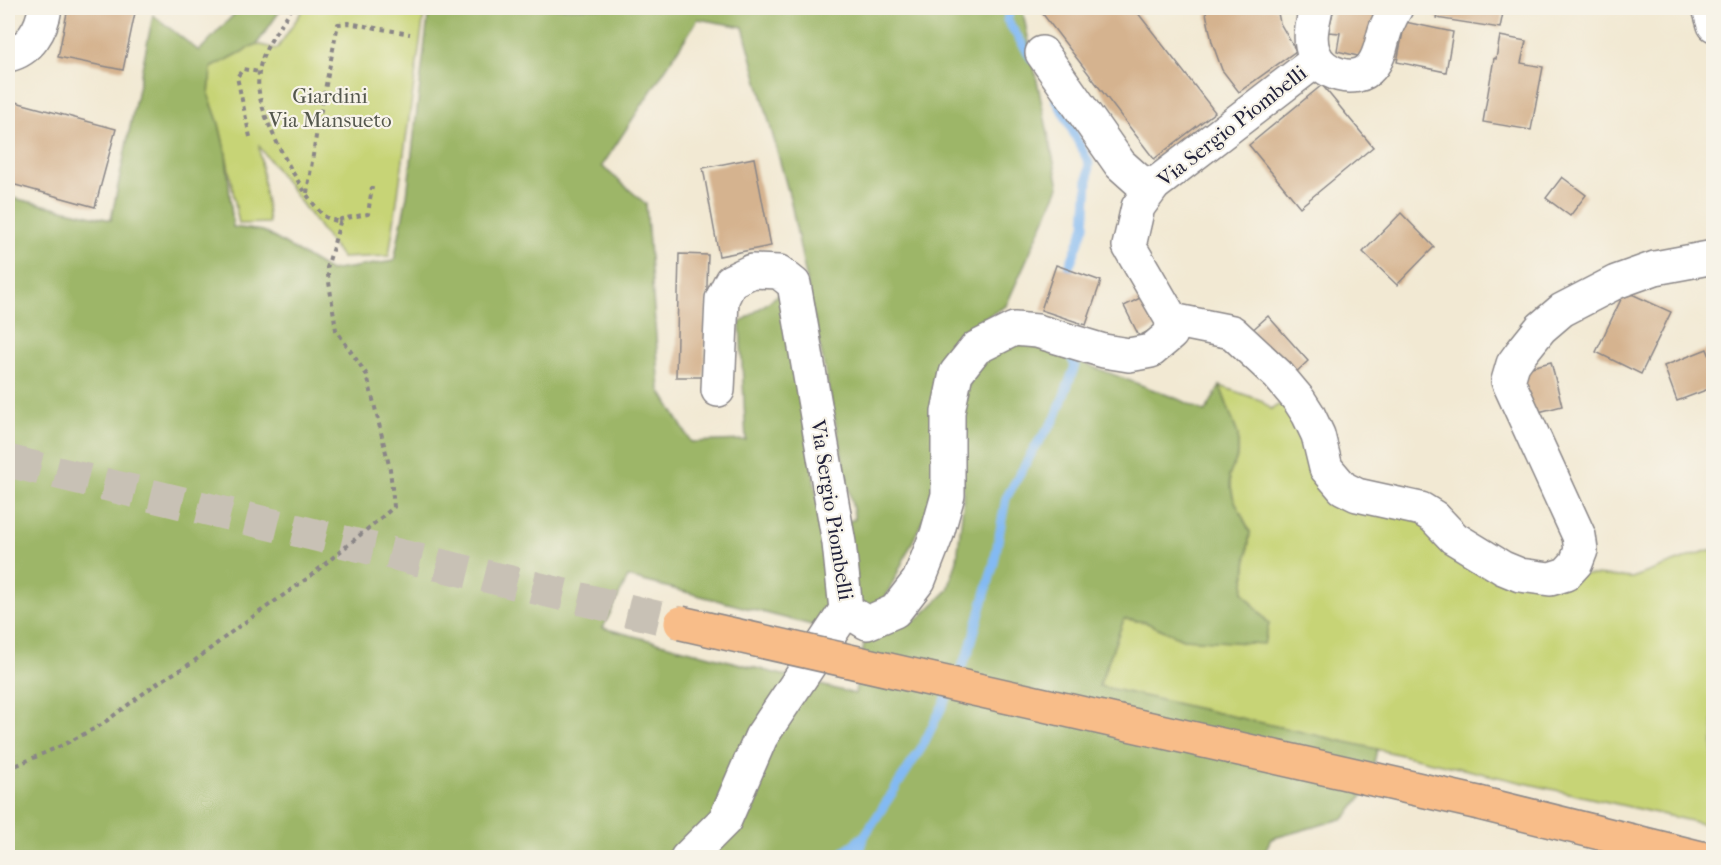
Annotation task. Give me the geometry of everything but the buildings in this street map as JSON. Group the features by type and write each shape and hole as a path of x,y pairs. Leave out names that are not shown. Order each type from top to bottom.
{"highway":[{"path":"681,624 1479,803 1701,858"}],"street":[{"path":"8,55 32,42 44,16 45,8"},
{"name":"Via Sergio Piombelli","path":"1316,8 1311,37 1317,60 1331,72 1355,76 1369,70 1378,55 1385,30 1396,8"},
{"path":"1708,8 1713,25"},
{"path":"1042,53 1120,164 1139,181 1154,184"},
{"name":"Via Sergio Piombelli","path":"718,390 722,299 732,281 752,271 779,272 794,284 839,543 846,610 867,622 895,611 919,580 937,534 948,495 948,412 956,373 976,348 1014,329 1037,331 1104,351 1129,355 1151,351 1172,334 1172,320 1129,246 1138,207 1154,184 1317,60"},
{"path":"1172,320 1232,332 1278,375 1308,414 1318,435 1326,468 1343,488 1357,495 1421,509 1434,517 1454,538 1503,568 1520,575 1550,579 1566,573 1576,563 1581,550 1579,536 1508,381 1513,364 1540,328 1562,310 1616,282 1655,268 1713,258"},
{"path":"687,858 725,820 761,737 846,610"}],"path":[{"path":"292,8 265,53 259,72 259,92 267,120 280,148 307,194 325,216 340,222 341,219 368,214 372,188"},
{"path":"307,194 316,130 338,24 348,23 410,34"},
{"path":"250,137 237,77 243,69 259,72"},
{"path":"8,769 66,744 101,725 156,684 193,662 308,578 394,507 390,469 367,375 336,330 327,268 341,219"}],"green space":[{"path":"240,8 282,8 257,44 211,68 209,96 226,154 233,227 263,231 330,271 394,261 407,196 429,8 1022,8 1059,187 1006,306 958,333 941,406 933,499 866,638 919,618 948,590 957,560 963,505 962,413 969,382 987,353 1020,339 1183,401 1205,412 1220,386 1238,435 1238,455 1229,476 1233,497 1250,532 1243,592 1269,624 1264,644 1183,639 1145,622 1124,619 1099,686 1377,749 1369,787 1345,818 1271,839 1262,857 8,858 8,197 111,220 153,15 199,51","holes":["698,19 743,27 790,198 855,519 823,531 782,292 740,323 746,440 691,442 660,390 646,204 602,166","628,577 865,639 855,694 603,628"]},
{"name":"Giardini Via Mansueto","path":"304,8 336,11 342,8 425,8 389,256 342,258 259,146 269,223 239,224 219,124 209,96 211,68 257,44 277,49"},
{"path":"1220,386 1260,400 1271,409 1288,400 1318,473 1418,517 1496,575 1581,574 1632,578 1713,550 1713,826 1099,686 1124,619 1145,622 1183,639 1269,624 1243,592 1250,532 1233,497 1229,476 1238,455 1238,435"}],"waterway":[{"path":"1011,8 1007,20 1032,59"},
{"path":"1056,99 1089,163 1085,226 1064,280"},
{"path":"956,678 969,651 994,563 1006,498 1037,444 1055,419 1075,366 1068,350"},
{"path":"836,858 865,835 922,747 950,691"},
{"path":"856,858 864,838"}],"tunnel":[{"path":"8,461 681,623"}]}
